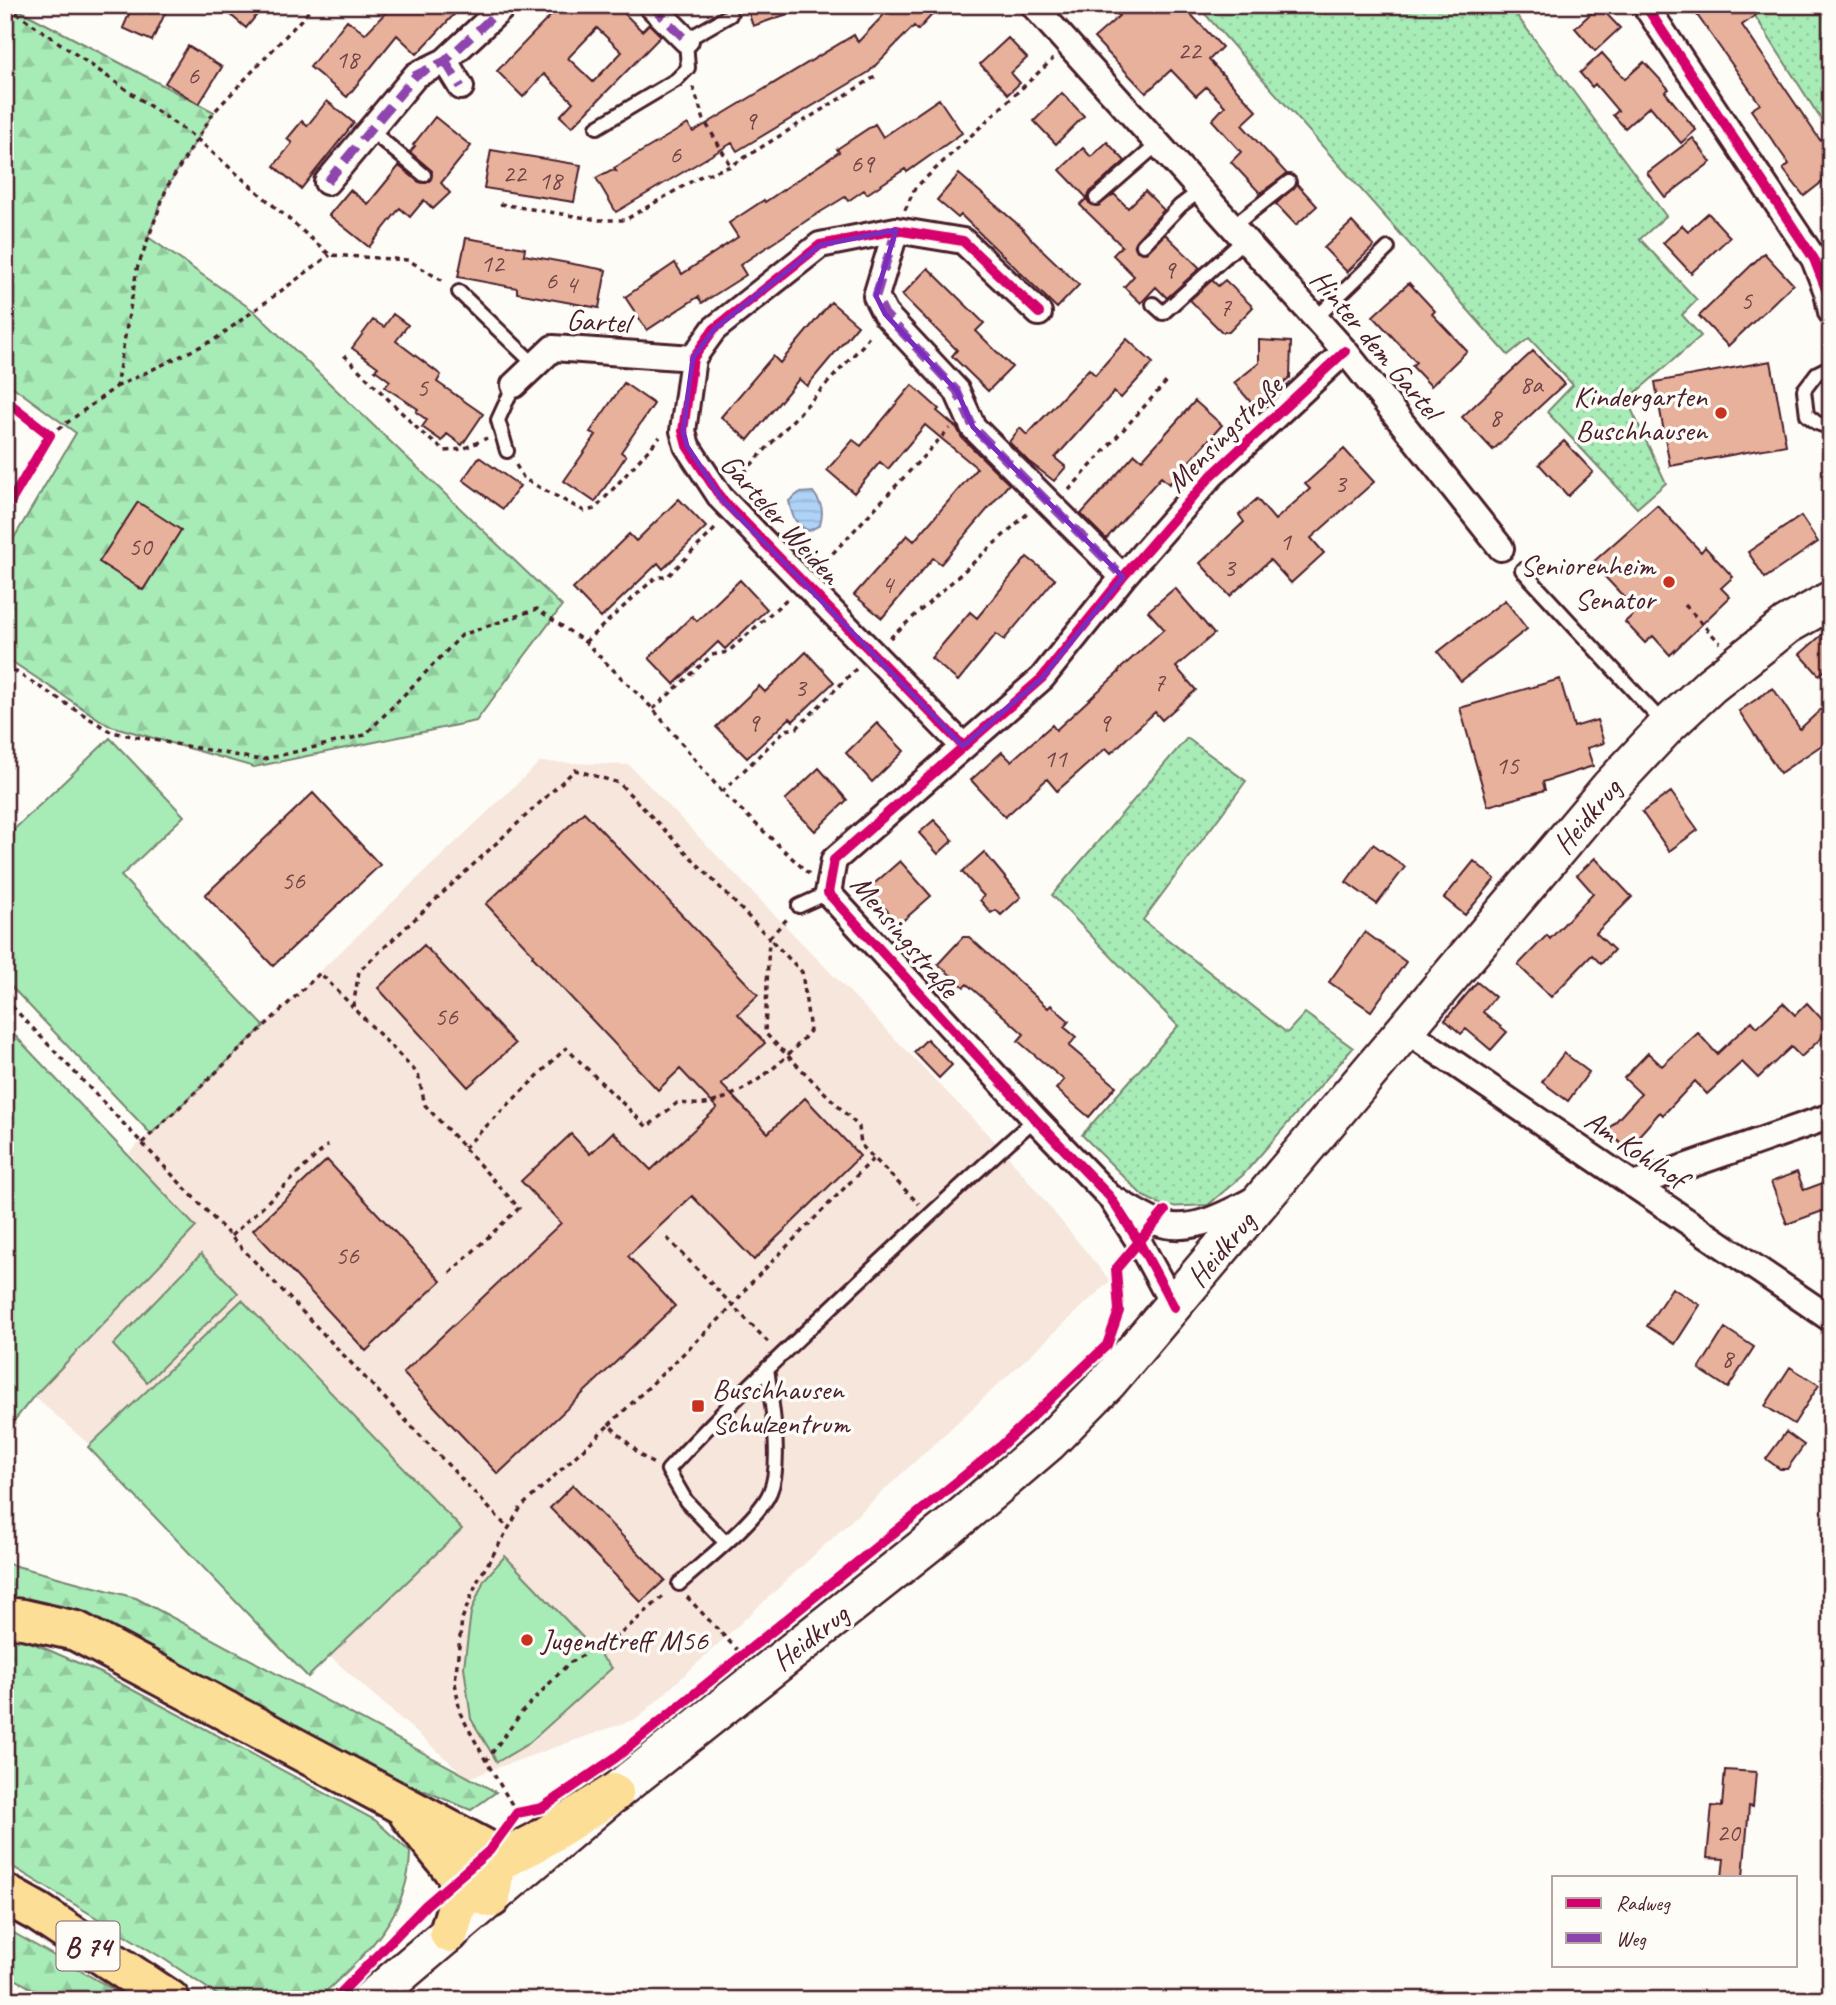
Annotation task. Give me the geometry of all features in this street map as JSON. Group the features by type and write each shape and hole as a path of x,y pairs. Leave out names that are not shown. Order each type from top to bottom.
{"main road":[{"name":"Heidkrug","path":"370,2000 614,1793 953,1524 1048,1443 1108,1382 1174,1307 1610,787 1667,726 1711,685 1787,625 1831,600"},
{"path":"5,1617 76,1631 401,1805 489,1851 507,1857 535,1843 614,1793"},
{"path":"401,1805 470,1891 491,1898 494,1872 489,1851"},
{"path":"449,1933 458,1902 458,1877"},
{"name":"B 74","path":"5,1894 39,1913 170,2000"}],"street":[{"path":"327,182 416,75 445,61 505,5"},
{"path":"651,5 686,40"},
{"name":"Hinter dem Gartel","path":"1033,5 1345,351 1501,548"},
{"path":"1645,5 1814,259 1829,298"},
{"path":"445,61 461,87"},
{"path":"683,431 693,358 714,329 820,245 896,230 962,241 1038,313"},
{"path":"896,230 876,296 885,314 957,391 973,427 1041,509 1123,577"},
{"name":"Gartel","path":"514,386 553,348 693,358"},
{"name":"Mensingstraße","path":"1174,1307 1139,1242 1110,1197 828,893 834,860 1042,678 1123,577 1210,476 1345,351"},
{"name":"Garteler Weiden","path":"683,431 687,446 727,504 963,746"},
{"name":"Am Kohlhof","path":"1406,1031 1831,1319"},
{"path":"1633,1185 1831,1116"},
{"name":"Mensingstraße","path":"1110,1197 1156,1222 1170,1225 1211,1222 1269,1191"}],"lane":[{"path":"597,127 676,80 688,68 686,40 730,15"},
{"path":"370,130 424,175"},
{"path":"1096,198 1159,144"},
{"path":"1153,304 1163,313 1289,181"},
{"path":"1143,245 1180,206 1201,190"},
{"path":"1316,318 1388,248"},
{"path":"459,292 534,364"},
{"path":"1831,366 1817,373 1804,390 1807,415 1817,423 1831,428"},
{"path":"507,450 498,420 514,386"},
{"path":"1522,570 1667,726"},
{"path":"799,906 828,893"},
{"path":"725,1542 686,1501 668,1470 767,1368 1035,1119"},
{"path":"678,1584 757,1512 771,1491 776,1457 767,1368"}],"path":[{"path":"116,387 137,269 167,187 214,113 315,5"},
{"path":"7,8 197,139 330,255 408,260 459,292"},
{"path":"896,230 915,188 1070,44"},
{"path":"688,68 704,120 731,166"},
{"path":"500,204 599,220 625,220 699,177 731,166 878,75"},
{"path":"44,446 46,431 116,387 214,340 330,255"},
{"path":"585,642 656,577 667,577 863,345 885,314"},
{"path":"344,355 423,434 445,451 463,449 501,431"},
{"path":"881,646 1041,509 1168,380"},
{"path":"653,709 712,655 728,652 804,583 966,411"},
{"path":"507,450 524,479 584,511 595,509 666,429 683,431"},
{"path":"1685,605 1720,643"},
{"path":"5,665 111,732 261,760 365,735 462,635 537,609 585,642 653,709 722,792 828,893"},
{"path":"722,792 785,730 797,728 865,660"},
{"path":"353,1007 359,971 575,771 619,782 802,972 810,1031 789,1057 747,1087 708,1104 677,1103 648,1127 566,1048 464,1148"},
{"path":"799,906 769,938 765,1033 859,1127 861,1146 930,1215"},
{"path":"142,1143 320,973 418,1074 425,1105 519,1208 450,1273"},
{"path":"5,999 509,1529"},
{"path":"231,1236 328,1145"},
{"path":"517,1813 460,1713 455,1682 462,1619 477,1582 521,1507 733,1306 748,1286 874,1158"},
{"path":"667,1238 781,1355"},
{"path":"609,1425 645,1459 668,1470"},
{"path":"485,1760 522,1712 569,1663 619,1635 678,1584 742,1656"},
{"path":"732,1664 753,1647"},
{"path":"489,1851 517,1813 530,1810"}],"highlighted area":[{"path":"896,230 876,296 885,314 957,391 973,427 1123,577 1042,678 963,746 721,498 687,446 683,431 693,358 714,329 820,245"}],"shaded area":[{"path":"540,762 629,765 1003,1150 1110,1281 638,1718 468,1778 34,1396 196,1228 129,1153"}],"green space":[{"path":"1197,5 1509,5 1666,216 1640,239 1697,300 1682,315 1701,336 1627,400 1666,483 1637,508 1547,412 1573,385 1529,338 1508,355"},
{"path":"1748,5 1831,5 1831,135"},
{"path":"17,9 214,112 167,187 148,237 254,311 562,606 476,721 254,767 108,725 5,657 5,553 76,433 5,381 5,30"},
{"path":"110,738 184,816 121,876 264,1026 151,1134 5,980 5,838"},
{"path":"1187,738 1246,781 1143,920 1287,1033 1305,1013 1353,1048 1243,1175 1208,1205 1166,1207 1143,1196 1082,1135 1178,1026 1052,895"},
{"path":"5,1025 196,1227 34,1396 5,1432"},
{"path":"201,1254 238,1293 147,1382 113,1345"},
{"path":"242,1300 462,1529 308,1677 88,1447"},
{"name":"Jugendtreff M56","path":"505,1556 612,1668 528,1744 497,1762 471,1719 464,1667 471,1612 484,1580"},
{"path":"5,1563 136,1598 496,1792 471,1810 367,1767 160,1652 90,1619 5,1601"},
{"path":"19,1637 101,1673 375,1820 410,1852 408,1876 392,1917 366,1952 317,2000 225,2000 164,1959 5,1862 5,1638"},
{"path":"5,1928 132,2000 51,2000 5,1973"}],"water":[{"path":"813,492 820,504 822,516 820,525 809,531 795,519 789,501 799,493"}],"building":[{"path":"133,5 169,5 152,41 123,28"},
{"path":"219,5 265,5 246,28"},
{"path":"393,5 463,5 417,54 397,35 347,97 310,67 347,20 365,34"},
{"path":"561,5 616,5 642,31 649,24 661,36 572,127 560,116 573,102 544,74 523,97 497,71","holes":["597,28 622,52 593,82 568,58"]},
{"path":"746,5 805,5 805,8 753,26"},
{"path":"893,5 941,5 918,30 914,26 869,72 737,151 732,143 616,212 596,178 611,170 616,171 614,168 688,124 693,132 854,35 858,42"},
{"path":"1109,5 1182,5 1222,47 1209,60 1257,111 1242,125 1287,174 1260,193 1231,162 1241,152 1212,120 1225,106 1206,87 1196,96 1171,70 1146,93 1094,38 1119,16"},
{"path":"1690,5 1770,5 1742,25 1820,140 1831,150 1831,175 1804,196 1783,169 1789,164 1751,110 1760,104"},
{"path":"1599,6 1620,28 1595,51 1575,28"},
{"path":"1008,38 1027,58 1011,73 1020,83 1008,94 980,64"},
{"path":"188,46 222,67 199,104 165,83"},
{"path":"1602,53 1625,79 1644,62 1669,89 1665,92 1696,130 1681,143 1650,106 1625,128 1613,115 1618,111 1595,84 1592,87 1580,73"},
{"path":"1062,93 1084,116 1056,144 1034,121"},
{"path":"939,99 962,133 907,172 905,169 867,194 864,190 848,201 845,197 809,219 740,265 746,275 702,303 698,297 647,330 625,297 675,263 682,274 738,237 729,223 839,152 837,149 875,124 883,137"},
{"path":"327,101 354,123 301,189 274,166 292,143 287,139 302,121 307,126"},
{"path":"435,117 471,146 441,183 450,193 433,209 424,200 410,217 400,208 369,247 329,215 350,190 368,204 399,166 419,182 430,181 432,171 410,152"},
{"path":"1693,138 1711,162 1665,197 1647,173"},
{"path":"1107,142 1125,161 1090,192 1087,199 1089,203 1098,206 1114,194 1128,208 1145,191 1164,210 1136,240 1134,244 1137,251 1146,253 1165,234 1200,268 1167,298 1156,287 1141,303 1124,287 1134,276 1113,255 1122,246 1080,205 1087,198 1060,170 1083,148 1091,157"},
{"path":"491,150 581,165 574,202 484,188"},
{"path":"959,174 1021,227 1079,285 1057,308 961,215 958,218 937,200"},
{"path":"1297,184 1317,206 1296,225 1276,204"},
{"path":"1708,213 1730,237 1691,273 1663,243 1682,225 1688,231"},
{"path":"1352,222 1374,246 1347,272 1324,248"},
{"path":"466,238 525,248 524,255 606,270 599,308 517,293 517,288 458,277"},
{"path":"1764,253 1793,284 1728,346 1699,316"},
{"path":"928,268 984,323 976,331 1012,367 988,391 952,356 957,350 902,295"},
{"path":"1212,280 1218,286 1225,280 1253,307 1229,332 1222,332 1190,300"},
{"path":"1409,283 1435,311 1432,314 1467,351 1431,386 1412,366 1416,362 1373,316"},
{"path":"831,302 858,325 807,386 799,379 748,440 721,417 773,356 780,363"},
{"path":"393,314 408,325 396,341 441,375 437,382 483,414 462,445 447,434 442,441 422,427 427,420 416,412 418,409 385,387 390,381 375,370 378,367 352,348 373,320 384,327"},
{"path":"1127,339 1153,363 1121,398 1114,392 1055,458 1066,467 1054,481 1009,442 1020,428 1027,435 1089,369 1095,375"},
{"path":"1259,340 1291,342 1290,378 1255,407 1234,383 1259,363"},
{"path":"1533,351 1564,384 1493,450 1462,417"},
{"name":"Kindergarten Buschhausen","path":"1771,361 1786,445 1670,466 1655,382"},
{"path":"624,383 654,404 621,452 626,456 595,502 564,481 596,435 590,432"},
{"path":"912,385 939,409 937,411 957,428 962,438 1009,484 941,564 933,558 882,618 854,595 907,535 914,541 977,468 925,425 888,469 880,462 854,493 827,470 853,440 861,446"},
{"path":"1195,401 1222,425 1169,484 1161,477 1106,539 1081,514 1135,454 1142,460"},
{"path":"1564,441 1593,472 1568,496 1539,464"},
{"path":"1344,449 1374,482 1311,538 1324,553 1291,583 1270,560 1230,596 1200,563 1244,522 1239,515 1257,499 1275,520 1310,489 1305,484"},
{"path":"479,457 520,486 503,509 463,480"},
{"path":"679,499 706,527 663,569 658,563 601,618 573,589 629,534 636,541"},
{"path":"138,502 181,530 143,590 99,562"},
{"name":"Seniorenheim Senator","path":"1657,505 1701,552 1705,547 1733,577 1721,588 1730,597 1670,655 1653,636 1645,643 1625,622 1637,611 1592,563"},
{"path":"1801,516 1818,542 1765,578 1748,552"},
{"path":"1027,557 1055,579 1004,640 996,634 958,681 931,658 970,612 977,618"},
{"path":"740,580 767,609 725,649 718,642 674,684 649,658 692,616 697,621"},
{"path":"1175,588 1214,634 1176,667 1196,690 1162,720 1155,712 1111,753 1106,748 1057,791 1047,779 1005,817 971,780 1002,752 1011,761 1052,725 1056,730 1119,672 1164,629 1148,611"},
{"path":"1505,600 1527,629 1461,681 1438,652"},
{"path":"1831,627 1831,665 1819,675 1800,654"},
{"path":"806,652 834,682 793,721 790,718 747,758 716,727 759,686 765,692"},
{"path":"1560,679 1574,727 1597,720 1604,743 1587,748 1593,766 1543,782 1545,790 1488,806 1460,708"},
{"path":"1773,688 1800,729 1831,700 1831,739 1780,773 1739,711"},
{"path":"877,723 904,751 872,782 846,753"},
{"path":"819,768 847,800 815,831 785,800"},
{"path":"1671,792 1698,830 1669,851 1642,812"},
{"path":"313,793 380,865 273,966 205,895"},
{"path":"584,812 758,995 738,1014 765,1043 721,1084 768,1133 805,1098 860,1156 754,1260 692,1196 628,1256 675,1306 498,1474 403,1373 561,1223 521,1181 571,1134 590,1154 613,1132 651,1170 717,1108 680,1069 658,1090 486,904"},
{"path":"934,820 953,840 938,854 919,833"},
{"path":"1373,844 1405,867 1377,904 1346,882"},
{"path":"984,852 1021,897 1001,915 996,910 991,913 980,900 984,896 962,872"},
{"path":"1595,858 1632,897 1596,933 1614,950 1601,964 1592,955 1551,997 1518,965 1547,935 1550,939 1593,893 1577,875"},
{"path":"900,861 931,896 899,924 868,889"},
{"path":"1474,861 1495,879 1465,915 1444,898"},
{"path":"1365,932 1406,962 1371,1011 1329,982"},
{"path":"963,937 969,937 1048,1008 1051,1005 1069,1021 1064,1027 1076,1037 1069,1046 1116,1086 1089,1117 1056,1089 1064,1080 1018,1041 1024,1034 967,984 964,987 938,964"},
{"path":"424,945 515,1044 468,1087 378,988"},
{"path":"1477,982 1495,997 1483,1012 1507,1032 1491,1050 1466,1029 1461,1034 1445,1020"},
{"path":"1783,1003 1795,1015 1807,1003 1831,1029 1801,1057 1791,1047 1758,1078 1742,1062 1707,1094 1695,1081 1663,1115 1660,1112 1627,1149 1607,1131 1641,1094 1624,1078 1648,1053 1662,1066 1698,1033 1717,1054 1752,1021 1757,1027"},
{"path":"927,1039 952,1065 939,1078 914,1052"},
{"path":"1564,1053 1589,1072 1568,1101 1542,1082"},
{"path":"327,1160 441,1281 366,1351 253,1230"},
{"path":"1797,1172 1804,1190 1831,1180 1831,1208 1787,1224 1771,1182"},
{"path":"1672,1288 1700,1305 1675,1344 1647,1326"},
{"path":"1725,1328 1754,1347 1728,1388 1699,1369"},
{"path":"1790,1367 1819,1385 1794,1424 1765,1406"},
{"path":"1786,1432 1804,1445 1787,1469 1780,1469 1766,1459"},
{"name":"Jugendtreff M56","path":"573,1485 665,1580 641,1602 550,1508"},
{"path":"1725,1770 1756,1772 1753,1807 1749,1806 1743,1876 1722,1876 1724,1859 1707,1858 1712,1806 1722,1807"}],"marked path":[{"path":"327,182 416,75 445,61 505,5"},
{"path":"651,5 686,40"},
{"path":"445,61 461,87"},
{"path":"898,230 876,296 885,314 957,391 973,427 1123,577"}],"cycle path":[{"path":"1645,5 1814,259 1827,292 1831,312"},
{"path":"963,746 721,498 687,446 683,431 693,358 714,329 820,245 896,230 963,241 1039,313"},
{"path":"1174,1307 1139,1242 1110,1197 828,893 834,860 1042,678 1123,577 1211,476 1345,351"},
{"path":"5,400 50,435 5,511"},
{"path":"334,2000 426,1905 489,1851 517,1813 542,1808 615,1758 1000,1447 1107,1345 1119,1311 1116,1269 1165,1211"}],"place":[{"name":"Kindergarten Buschhausen","path":"1721,413"},
{"name":"Seniorenheim Senator","path":"1669,582"},
{"name":"Buschhausen Schulzentrum","path":"698,1406"},
{"name":"Jugendtreff M56","path":"527,1640"}]}
